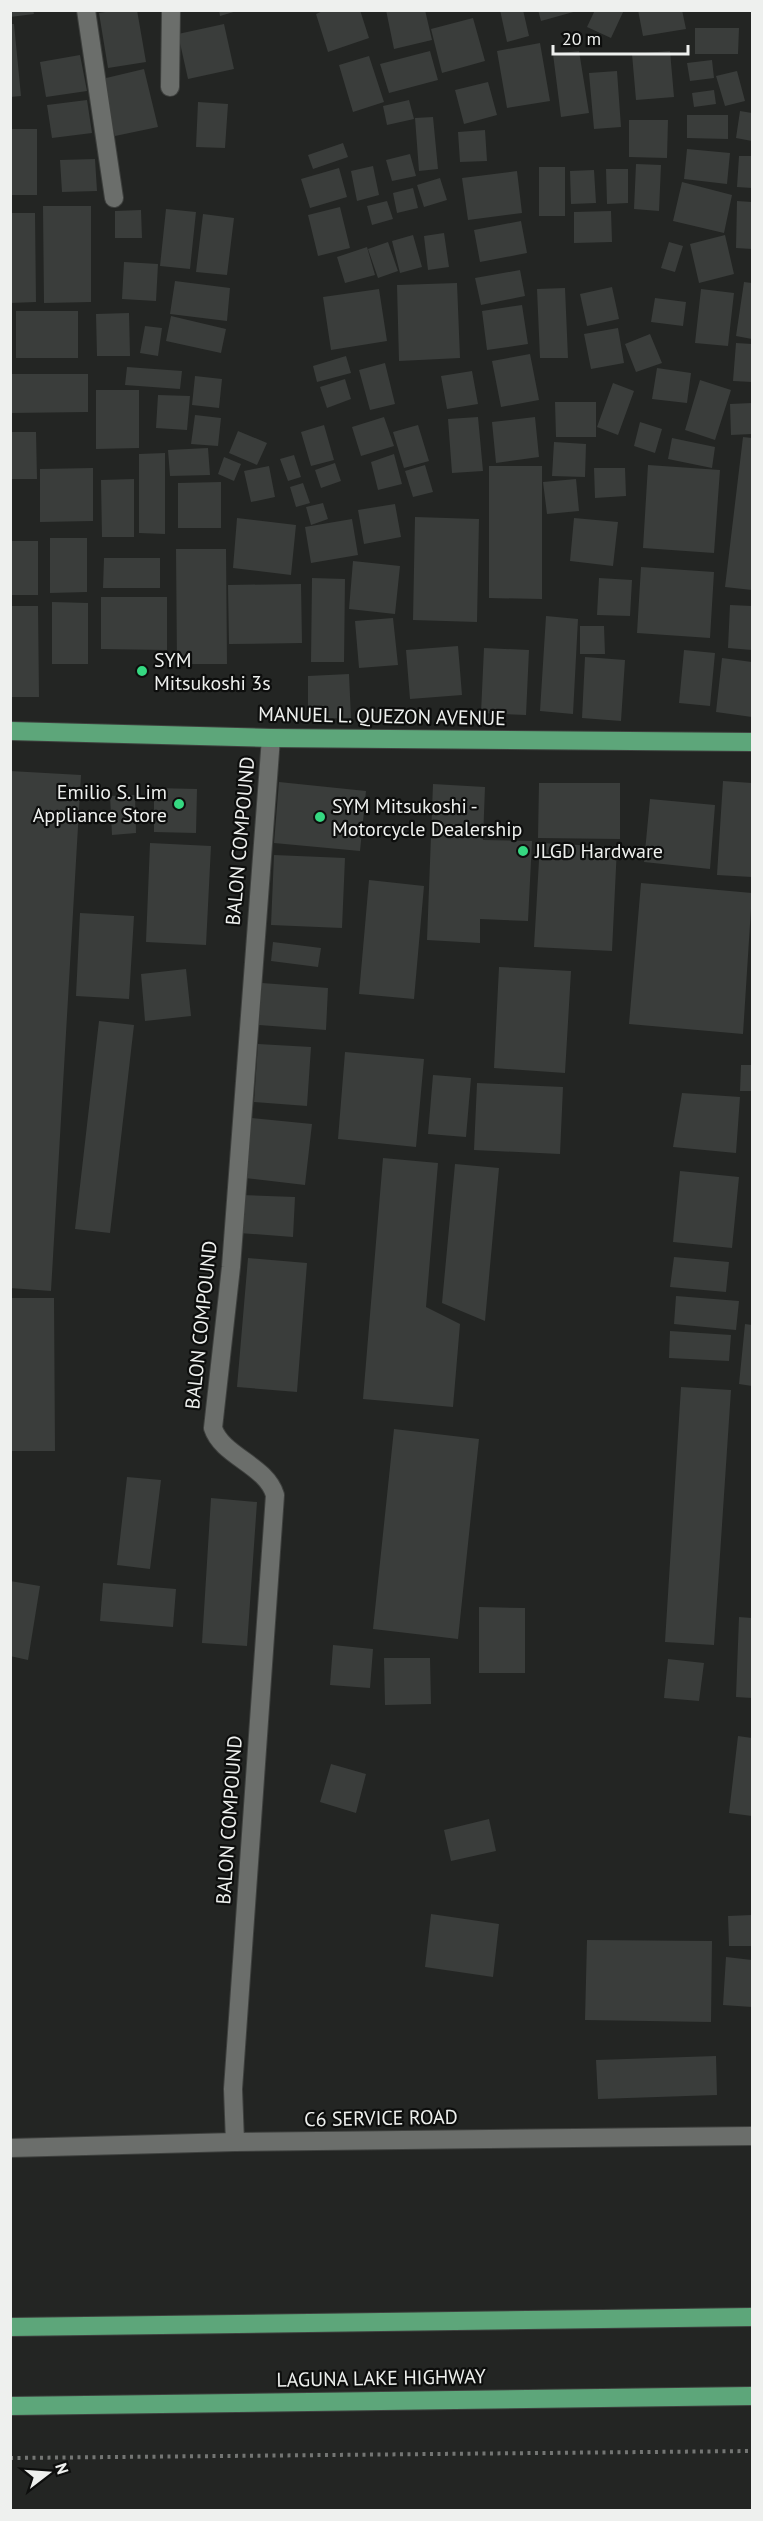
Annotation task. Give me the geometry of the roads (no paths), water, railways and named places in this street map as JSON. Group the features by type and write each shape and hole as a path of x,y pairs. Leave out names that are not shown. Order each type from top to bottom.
{"main road":[{"name":"MANUEL L. QUEZON AVENUE","path":"10,731 271,738 753,742"},
{"path":"10,2327 753,2317"},
{"name":"LAGUNA LAKE HIGHWAY","path":"10,2406 753,2396"}],"street":[{"path":"87,10 114,198"},
{"path":"170,87 171,10"},
{"name":"BALON COMPOUND","path":"235,2142 233,2090 275,1495 271,1484 226,1446 215,1434 213,1428 231,1267 271,738"},
{"name":"C6 SERVICE ROAD","path":"10,2148 235,2142 753,2136"}],"place":[{"name":"SYM Mitsukoshi 3s","path":"142,671"},
{"name":"Emilio S. Lim Appliance Store","path":"179,804"},
{"name":"SYM Mitsukoshi - Motorcycle Dealership","path":"320,817"},
{"name":"JLGD Hardware","path":"523,851"}]}
